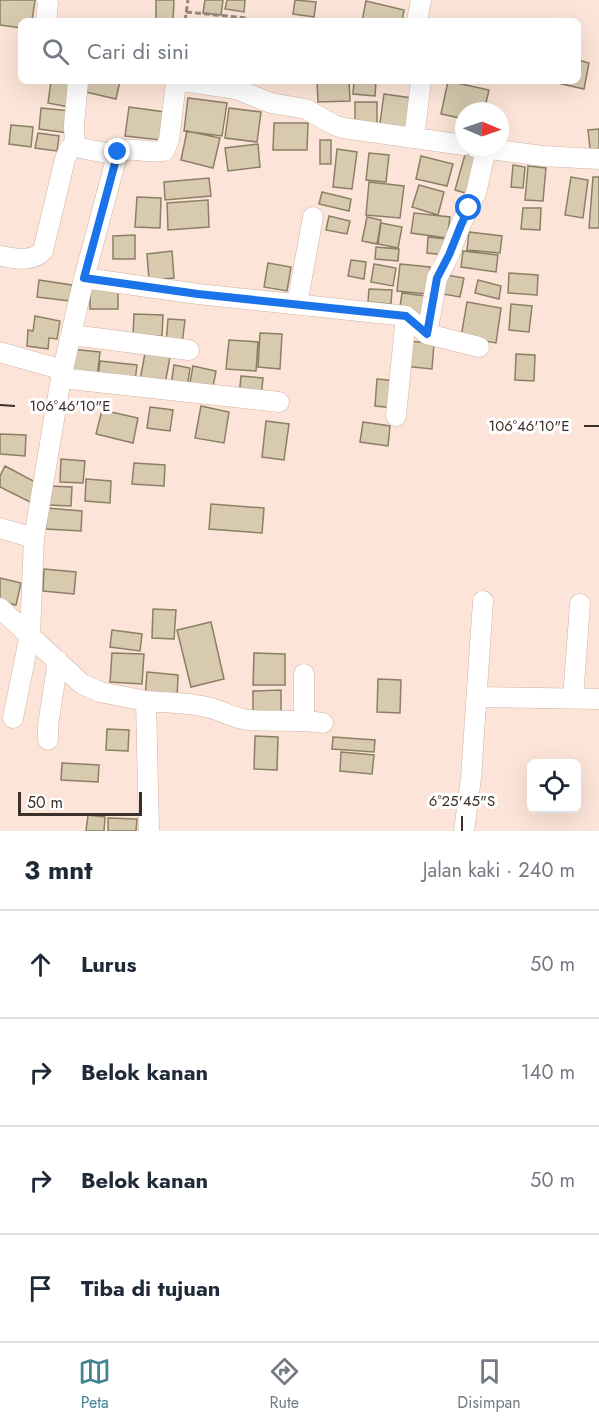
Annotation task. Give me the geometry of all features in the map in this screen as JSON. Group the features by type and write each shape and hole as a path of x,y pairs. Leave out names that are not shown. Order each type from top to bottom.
{"street":[{"path":"46,18 47,0"},
{"path":"418,18 422,0"},
{"path":"75,147 74,125 78,84"},
{"path":"13,718 30,634 34,538 62,374 84,278 117,155 121,150 164,151 169,140 176,84"},
{"path":"203,84 236,89 271,103 306,109 334,126 455,144"},
{"path":"414,138 421,84"},
{"path":"0,256 37,258 43,251 67,152 75,147 117,155"},
{"path":"509,152 599,159"},
{"path":"427,334 437,278 476,193 480,156"},
{"path":"297,304 313,217"},
{"path":"84,278 406,316 427,334 479,347"},
{"path":"396,416 406,316"},
{"path":"72,335 189,350"},
{"path":"0,352 62,374 279,402"},
{"path":"0,528 34,538"},
{"path":"464,831 471,778 483,602"},
{"path":"573,699 580,604"},
{"path":"0,608 77,680 93,690 146,701 208,707 230,717 249,720 313,722 304,674"},
{"path":"48,740 48,725 58,662"},
{"path":"477,698 599,699"},
{"path":"146,701 149,831"}],"path":[{"path":"185,18 188,0"},
{"path":"186,12 247,18"}],"building":[{"path":"0,0 35,0 32,18 18,18 18,28 0,25"},
{"path":"156,0 174,0 173,18 156,18"},
{"path":"205,0 223,0 221,15 203,13"},
{"path":"227,0 245,0 244,12 225,9"},
{"path":"295,0 316,2 314,17 293,14"},
{"path":"366,1 404,10 403,18 363,18"},
{"path":"581,61 589,63 584,89 562,84 581,84"},
{"path":"51,84 73,84 69,107 48,103"},
{"path":"78,84 119,84 116,99 77,90"},
{"path":"317,84 349,84 350,101 318,102"},
{"path":"354,84 376,84 375,96 353,94"},
{"path":"447,84 462,84 489,90 486,102 455,102 455,117 441,114"},
{"path":"384,94 412,98 408,134 379,130"},
{"path":"188,98 227,103 222,136 184,131"},
{"path":"355,102 377,102 377,126 355,126"},
{"path":"129,107 165,112 161,140 125,136"},
{"path":"41,108 71,111 68,133 39,129"},
{"path":"229,108 261,112 257,142 225,138"},
{"path":"274,123 308,123 307,150 273,150"},
{"path":"11,125 33,127 31,147 9,144"},
{"path":"599,129 599,157 591,158 588,130"},
{"path":"187,131 220,138 213,168 181,160"},
{"path":"38,133 59,136 57,151 35,148"},
{"path":"320,140 331,140 331,164 320,164"},
{"path":"258,144 260,167 228,171 225,148"},
{"path":"337,149 357,152 352,189 333,187"},
{"path":"369,153 389,155 386,182 366,180"},
{"path":"421,156 453,164 447,186 416,179"},
{"path":"465,156 483,156 472,195 455,190"},
{"path":"513,165 525,167 523,188 511,187"},
{"path":"528,166 546,168 543,201 525,200"},
{"path":"571,177 588,180 583,218 565,215"},
{"path":"593,177 599,177 599,228 589,228"},
{"path":"209,178 211,196 165,200 164,182"},
{"path":"369,182 404,186 400,218 366,215"},
{"path":"419,185 444,192 438,215 412,207"},
{"path":"322,192 351,199 349,211 319,204"},
{"path":"137,197 161,198 160,228 135,227"},
{"path":"208,200 209,227 168,230 167,203"},
{"path":"523,208 541,208 540,230 521,229"},
{"path":"414,213 450,217 447,238 411,233"},
{"path":"329,216 350,221 347,234 326,230"},
{"path":"367,217 381,220 377,244 362,241"},
{"path":"381,223 402,227 398,248 378,244"},
{"path":"469,232 502,236 500,253 467,250"},
{"path":"135,235 135,259 113,259 113,236"},
{"path":"428,237 447,239 445,255 427,253"},
{"path":"376,247 399,249 398,261 375,259"},
{"path":"172,251 174,278 149,280 147,254"},
{"path":"463,251 498,255 496,272 461,267"},
{"path":"351,260 366,262 364,279 348,276"},
{"path":"268,263 291,267 287,291 264,287"},
{"path":"374,264 396,268 393,286 371,282"},
{"path":"400,264 430,267 428,294 397,291"},
{"path":"509,273 538,275 537,295 508,293"},
{"path":"441,274 464,278 460,297 437,293"},
{"path":"39,280 72,285 70,301 37,297"},
{"path":"478,280 501,286 499,299 475,293"},
{"path":"90,285 118,285 118,309 90,309"},
{"path":"369,289 392,290 391,304 368,302"},
{"path":"402,293 426,296 424,317 399,314"},
{"path":"467,302 501,308 496,343 461,337"},
{"path":"511,304 532,306 529,332 509,330"},
{"path":"134,314 163,315 162,336 133,335"},
{"path":"35,316 60,321 57,339 49,338 48,349 27,346 28,330 33,331"},
{"path":"168,319 185,320 182,344 166,343"},
{"path":"260,333 282,334 280,369 258,367"},
{"path":"229,340 258,342 256,371 226,369"},
{"path":"406,341 434,343 432,369 403,366"},
{"path":"71,349 100,352 97,378 68,375"},
{"path":"145,353 170,357 165,384 140,380"},
{"path":"516,354 535,355 534,381 515,380"},
{"path":"100,361 137,365 135,381 98,377"},
{"path":"174,365 190,368 187,388 171,385"},
{"path":"193,366 216,371 212,392 189,388"},
{"path":"241,376 263,378 261,398 239,396"},
{"path":"377,379 397,381 394,408 375,406"},
{"path":"201,406 229,412 224,443 195,438"},
{"path":"150,407 173,410 170,431 147,428"},
{"path":"102,410 138,418 133,443 96,434"},
{"path":"266,421 289,424 284,460 262,457"},
{"path":"363,422 390,426 388,446 360,442"},
{"path":"0,434 26,435 25,456 0,454"},
{"path":"61,459 85,461 83,483 60,482"},
{"path":"134,463 165,465 164,486 132,484"},
{"path":"5,466 39,484 30,502 0,487 0,476"},
{"path":"86,479 111,481 110,503 85,501"},
{"path":"49,486 72,487 71,506 48,505"},
{"path":"211,504 264,508 262,533 209,529"},
{"path":"47,508 82,511 81,531 46,529"},
{"path":"44,569 76,572 74,594 43,591"},
{"path":"0,578 21,583 16,605 0,601"},
{"path":"153,609 176,610 174,639 152,638"},
{"path":"211,622 224,679 191,687 177,630"},
{"path":"112,630 142,634 140,651 110,647"},
{"path":"112,653 144,654 142,684 110,682"},
{"path":"254,653 285,654 285,685 253,685"},
{"path":"147,672 178,675 177,700 145,698"},
{"path":"378,679 401,680 400,713 377,712"},
{"path":"281,690 281,714 253,714 253,691"},
{"path":"107,729 129,730 128,751 106,750"},
{"path":"255,736 278,737 277,770 254,769"},
{"path":"333,737 375,740 374,752 332,749"},
{"path":"341,752 374,755 372,774 340,771"},
{"path":"62,763 99,765 98,782 61,780"},
{"path":"88,815 105,817 104,831 86,831"},
{"path":"108,818 137,819 136,831 108,831"}],"route":[{"path":"118,152 84,278 198,294 406,316 427,334 437,278 469,208"}]}
